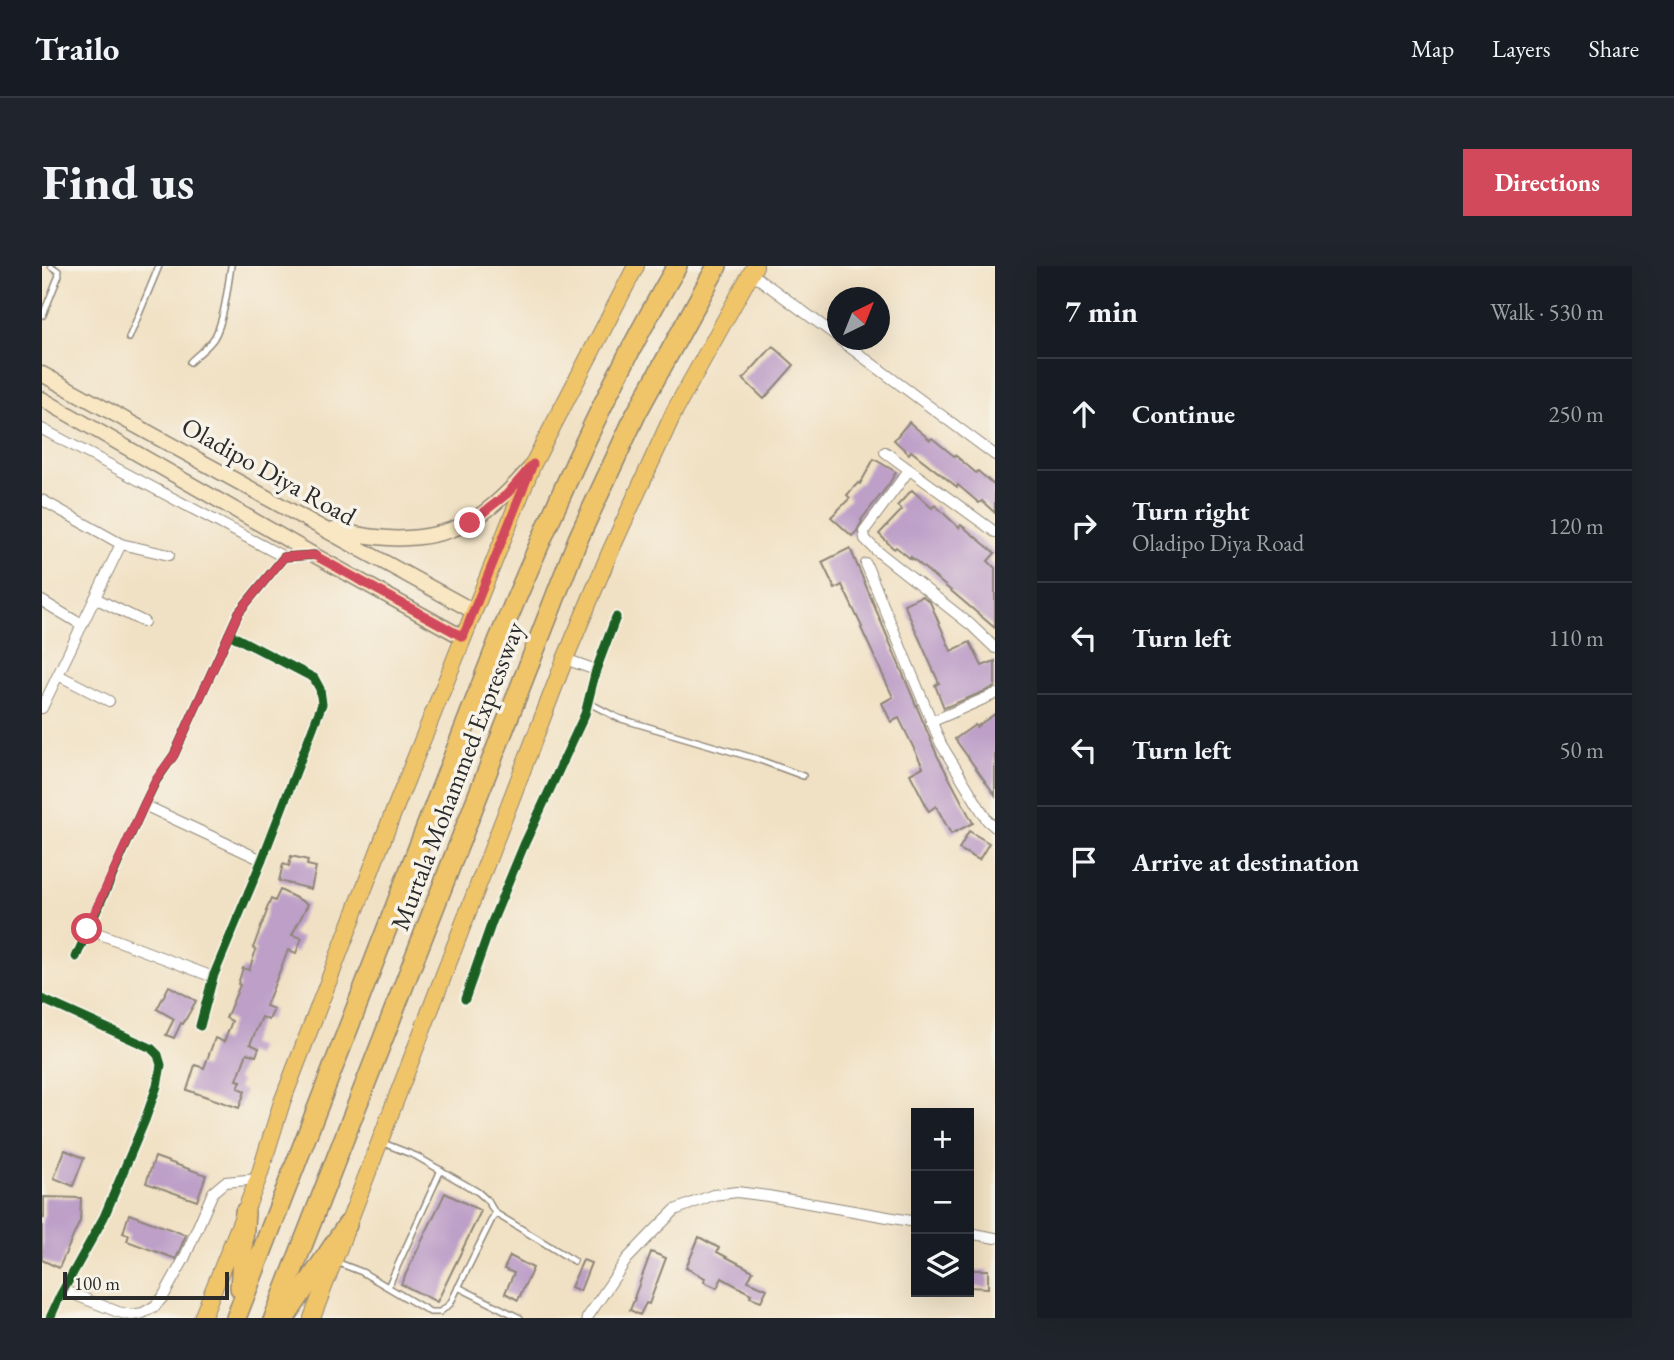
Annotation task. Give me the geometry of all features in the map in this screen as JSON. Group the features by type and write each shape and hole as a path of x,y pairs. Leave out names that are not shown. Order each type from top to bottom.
{"highway":[{"name":"Murtala Mohammed Expressway","path":"235,1318 499,639 538,546 606,397 677,266"},
{"name":"Murtala Mohammed Expressway","path":"274,1318 578,539 636,414 717,266"},
{"path":"235,1318 242,1282 245,1212"},
{"path":"285,1318 347,1225"}],"main road":[{"path":"202,1318 258,1179 291,1077 533,464 636,266"},
{"path":"312,1318 565,659 610,552 675,410 753,270"},
{"name":"Oladipo Diya Road","path":"42,374 473,611"},
{"name":"Oladipo Diya Road","path":"42,399 463,637"},
{"path":"325,529 406,539 456,528 470,523 507,494 533,464"}],"street":[{"path":"753,270 827,329"},
{"path":"855,350 995,454"},
{"path":"42,429 284,557 314,555"},
{"path":"885,452 995,532"},
{"path":"909,470 864,531 864,539 971,625 995,648"},
{"path":"42,500 121,544 169,555"},
{"path":"42,708 45,696 58,676 121,544"},
{"path":"76,957 144,805 156,780 174,755 239,612 284,557"},
{"path":"866,564 941,744 987,820 995,827"},
{"path":"94,598 144,622"},
{"path":"42,601 82,625"},
{"path":"464,999 524,845 578,732 589,703 596,670 616,617"},
{"path":"200,1026 213,977 262,860 322,704 320,689 314,678 229,634"},
{"path":"565,659 596,670"},
{"path":"58,676 109,701"},
{"path":"931,722 995,694"},
{"path":"144,805 262,860"},
{"path":"87,929 213,977"},
{"path":"42,999 151,1048 158,1055 161,1065 145,1120 108,1207 50,1318"},
{"path":"63,1290 118,1312 132,1315 143,1313 163,1297 184,1259 213,1192 225,1182 258,1179"},
{"path":"587,1318 628,1259 675,1210 713,1195 737,1192 768,1196 911,1221"},
{"path":"974,1234 995,1238"}],"lane":[{"path":"43,315 59,275 51,266"},
{"path":"129,338 159,266"},
{"path":"190,362 216,336 232,266"},
{"path":"589,703 618,718 757,759 803,776"},
{"path":"379,1141 416,1156 478,1192 488,1201 495,1213 574,1261"},
{"path":"388,1287 441,1170"},
{"path":"333,1261 362,1272 430,1312 440,1312 450,1304 495,1213"},
{"path":"458,1287 520,1318"}],"building":[{"path":"773,346 794,365 764,399 743,379"},
{"path":"909,422 995,486 995,513 911,451 909,454 894,440"},
{"path":"874,459 896,472 852,536 831,517 850,498 847,495 860,484"},
{"path":"912,490 932,508 935,505 959,528 961,525 995,553 988,561 995,568 995,628 910,556 912,560 896,547 894,549 879,534 902,510 897,506"},
{"path":"850,548 937,755 973,823 951,834 936,806 929,811 924,804 910,774 923,767 899,718 891,722 882,703 893,697 842,585 835,589 822,562"},
{"path":"922,596 930,602 951,651 970,642 982,666 995,661 995,687 944,708 935,685 939,683 904,604"},
{"path":"995,714 995,795 955,739"},
{"path":"969,831 989,843 979,860 959,849"},
{"path":"291,856 308,860 307,865 316,867 311,889 279,881 283,864 289,866"},
{"path":"280,890 308,904 292,935 302,938 296,953 288,950 266,1006 274,1009 269,1020 262,1017 250,1044 259,1048 256,1056 247,1053 237,1080 241,1081 238,1088 245,1091 239,1108 187,1090 195,1065 204,1068 215,1038 224,1042 232,1021 226,1018 240,985 238,984 243,968 249,970 256,950 253,948 266,911 271,899 275,901"},
{"path":"169,986 196,1001 174,1038 166,1035 174,1019 157,1009"},
{"path":"65,1150 84,1158 73,1186 54,1178"},
{"path":"155,1157 206,1175 197,1201 146,1183"},
{"path":"445,1193 481,1211 437,1302 401,1284"},
{"path":"44,1197 81,1198 80,1221 59,1268 42,1260"},
{"path":"129,1214 186,1235 176,1259 127,1241 129,1235 123,1233"},
{"path":"699,1237 719,1248 717,1252 753,1271 748,1281 767,1289 761,1301 750,1297 751,1294 722,1278 717,1288 686,1268"},
{"path":"651,1252 666,1258 649,1304 646,1303 640,1315 630,1310"},
{"path":"510,1256 533,1268 518,1300 505,1293 514,1273 504,1269"},
{"path":"583,1260 591,1263 580,1291 571,1287"},
{"path":"974,1270 988,1270 988,1288 974,1287"}],"cycle path":[{"path":"76,957 144,805 174,755 239,612 284,557 314,555"},
{"path":"465,999 492,922 524,845 585,714 596,670 616,617"},
{"path":"200,1026 213,977 262,860 322,704 320,689 314,678 229,634"},
{"path":"42,999 151,1048 158,1055 161,1065 145,1120 104,1217 50,1318"}],"route":[{"path":"87,929 156,780 174,755 239,612 284,557 314,555 463,637 533,464 507,494 470,523"}]}
